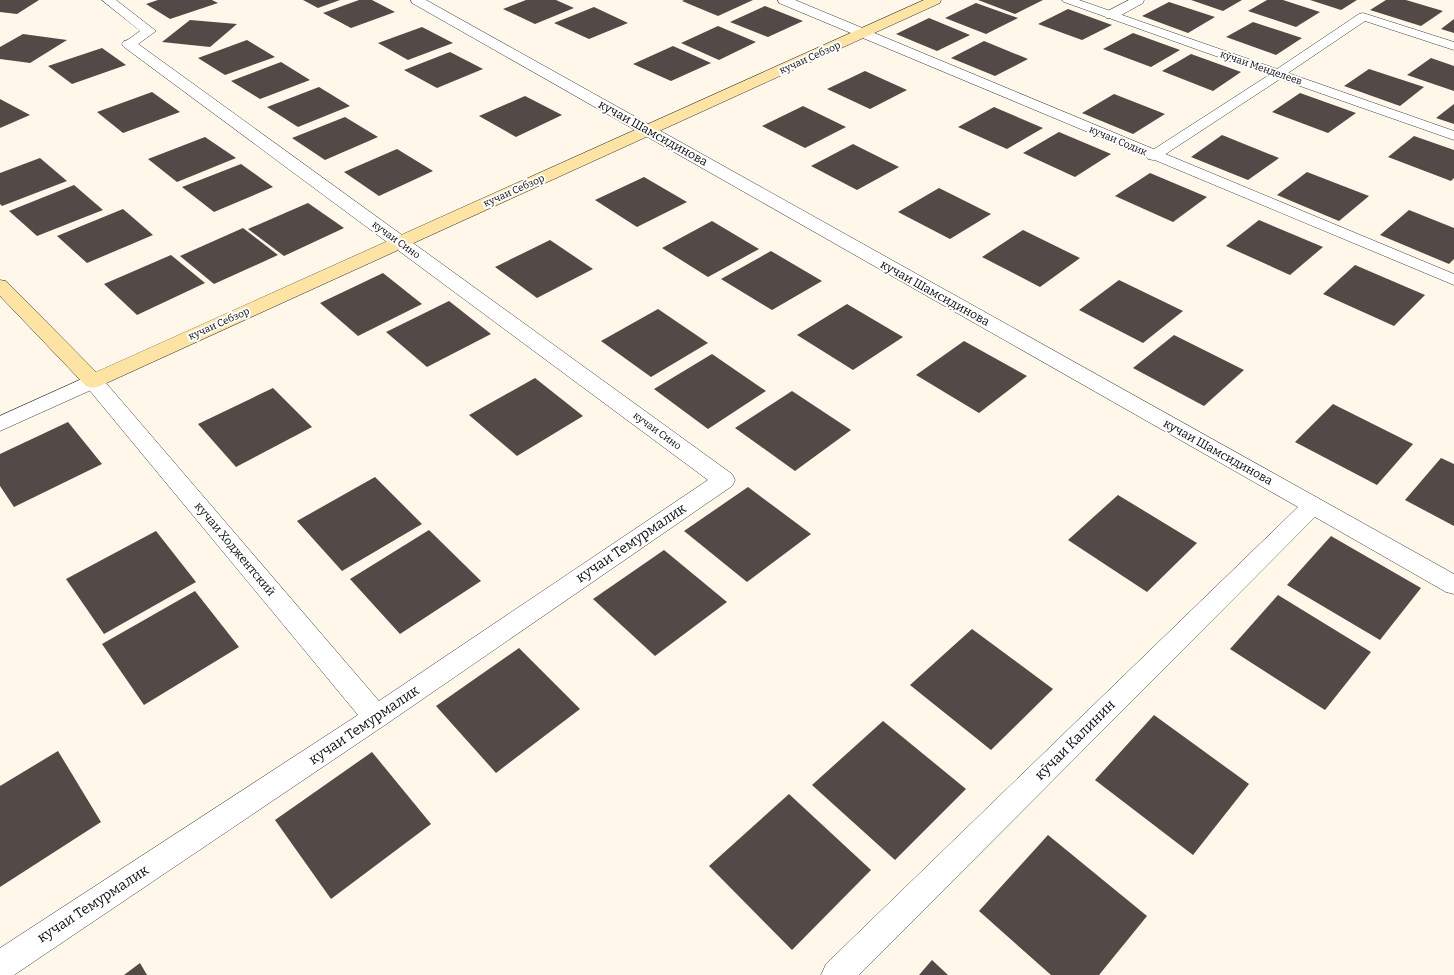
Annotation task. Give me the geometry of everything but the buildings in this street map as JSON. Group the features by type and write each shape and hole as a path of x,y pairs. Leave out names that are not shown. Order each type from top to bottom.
{"main road":[{"name":"кучаи Себзор","path":"93,381 649,131 935,0"},
{"path":"0,285 93,381"}],"street":[{"name":"кучаи Сино","path":"108,0 149,32 130,44 724,480"},
{"name":"кучаи Шамсидинова","path":"417,0 1454,585"},
{"name":"кучаи Содик","path":"784,0 1153,156 1454,280"},
{"path":"1111,15 1138,0"},
{"path":"0,424 93,381"},
{"name":"кучаи Ходжентский","path":"93,381 376,717"},
{"name":"кучаи Темурмалик","path":"0,966 376,717 724,480"},
{"name":"кӯчаи Калинин","path":"837,975 1313,506"}],"lane":[{"name":"кӯчаи Менделеев","path":"1068,0 1454,136"},
{"path":"1153,156 1363,17 1454,46"}]}
